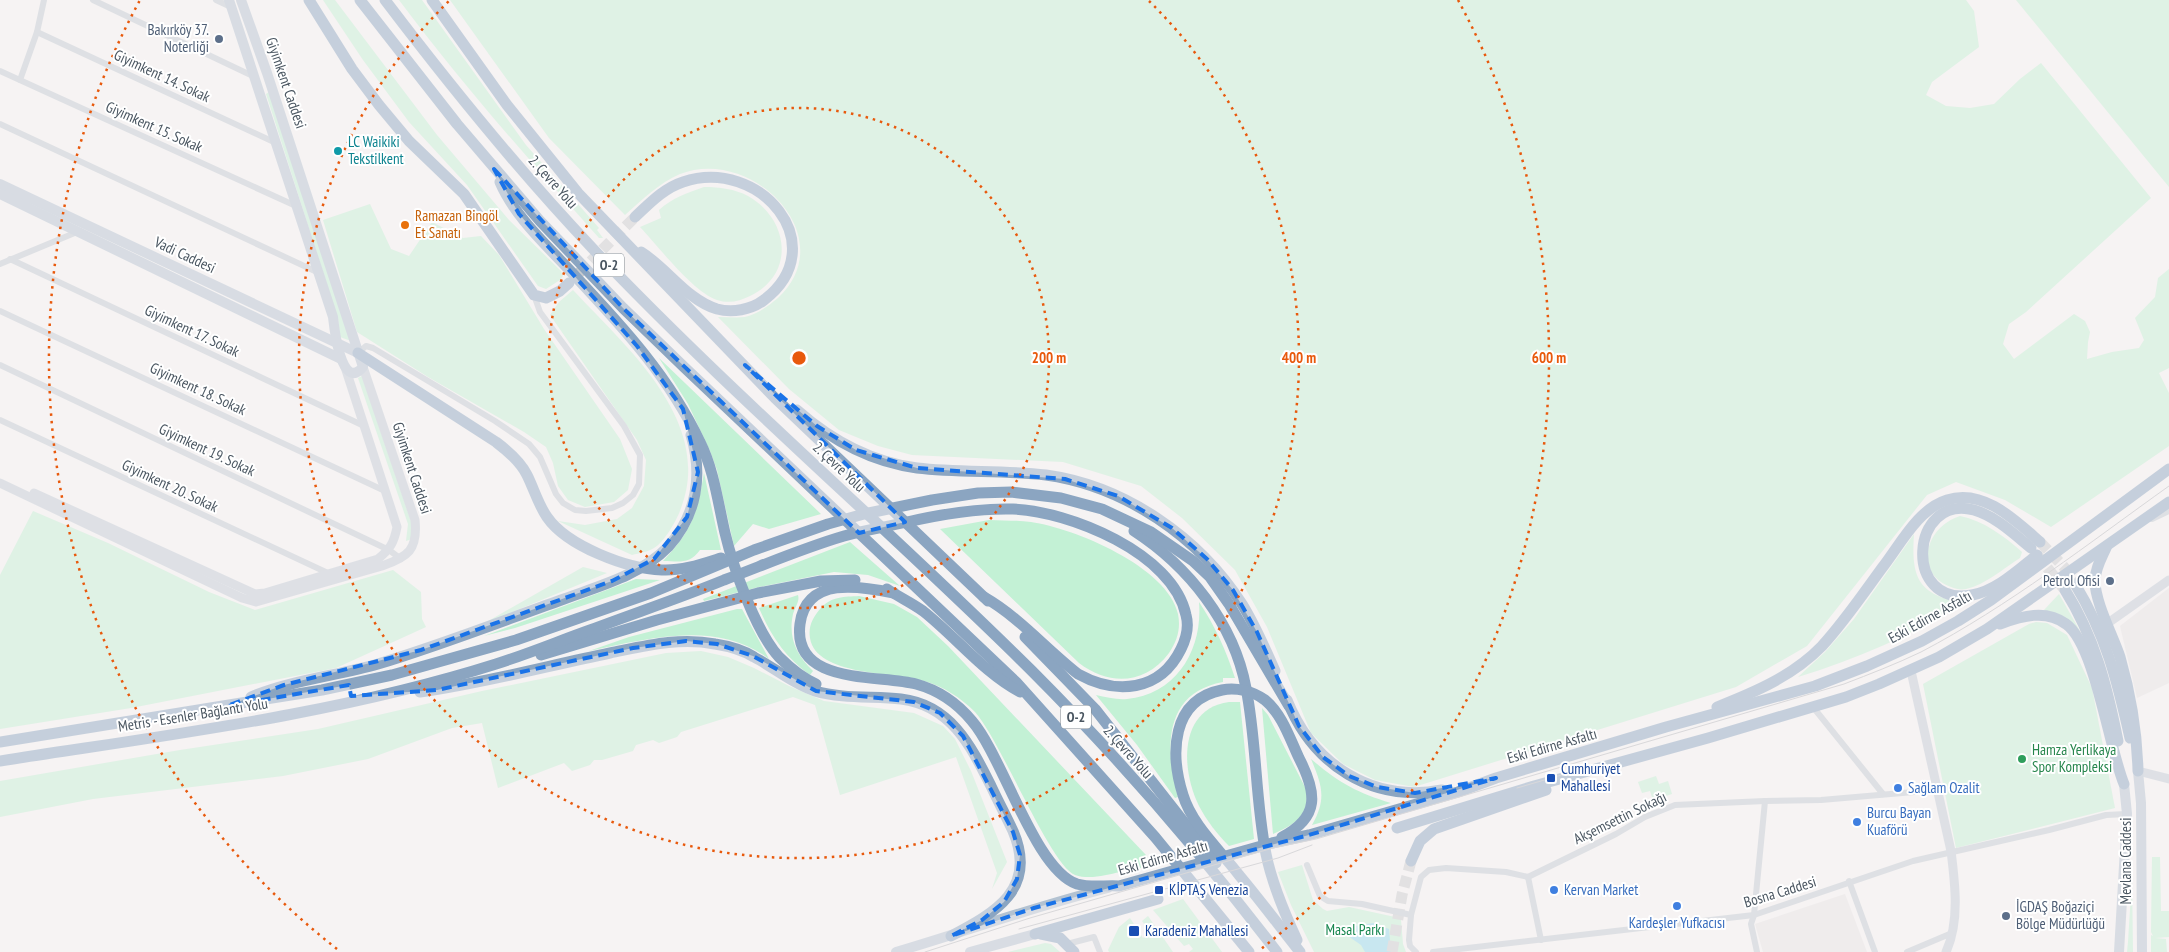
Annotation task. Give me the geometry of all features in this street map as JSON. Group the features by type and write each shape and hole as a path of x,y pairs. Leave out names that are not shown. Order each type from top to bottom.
{"highway":[{"path":"309,0 352,69 379,105 409,141 464,194 534,296 546,298 560,291 569,283"},
{"name":"O-2","path":"360,0 420,79 494,169 540,221 623,308 1016,682 1155,837 1249,952"},
{"name":"2. Çevre Yolu","path":"385,0 484,127 578,233 702,358 980,620 1077,717 1168,818 1277,952"},
{"path":"432,0 507,105 547,157 627,244 775,398 984,597 1095,710 1212,857 1232,886 1242,908"},
{"path":"494,169 506,195 519,214 649,359 683,409 709,463 729,549 759,623 778,656 808,680 844,695"},
{"path":"627,244 654,260 697,299 711,307 730,311 746,309 771,295 786,276 790,263 792,248 790,233 782,215 761,192 735,180 721,177 702,177 682,182 663,193 635,218"},
{"path":"358,353 509,452 526,474 547,517 556,527 575,541 626,564 662,570 697,566 754,550"},
{"path":"745,365 765,379 817,426 841,443 873,457 917,468 1047,475 1091,486 1145,510 1192,544 1233,590 1257,632 1299,726 1323,757 1349,776 1370,785 1401,792 1423,793 1496,778"},
{"path":"227,706 284,686 355,670 421,650 612,581 654,559 668,547 680,531 693,503 697,488 696,454 683,409"},
{"name":"Eski Edirne Asfaltı","path":"1119,886 1458,792 1496,778 1815,686 1894,654 1958,622 2169,469"},
{"path":"227,706 347,685 485,650 651,593 790,536 864,514 951,496 1010,492 1035,494 1082,504 1126,519 1175,547 1210,577 1229,604 1289,706"},
{"path":"1666,728 1768,686 1806,660 1839,626 1911,529 1934,506 1948,499 1980,500 2005,513 2035,545 1988,516 1968,509 1948,512 1933,523 1924,539 1921,557 1929,579 1938,588 1958,596 1984,592 2040,554 2082,531"},
{"path":"1397,828 1542,784 1846,697 1911,671 1987,629 2106,548 2169,502"},
{"path":"1082,504 1134,531 1175,562 1204,596 1236,653 1246,687 1262,831 1269,864 1282,906 1302,952"},
{"path":"500,663 847,535 928,518 990,510 1036,511 1064,517 1096,529 1119,541 1151,565 1175,589 1186,613 1187,628 1184,642 1178,654 1171,665 1161,674 1135,687 1109,686 1098,684 1078,674 1000,606 984,597"},
{"path":"2106,548 2096,572 2096,593 2120,656 2137,738 2138,771"},
{"path":"391,694 500,663 566,648 657,620 758,593 821,580 845,579 870,582 894,593 924,612 1007,685 1026,695"},
{"path":"2075,584 2090,609 2106,646 2138,771"},
{"path":"894,593 850,587 829,589 818,594 809,603 800,623 802,645 809,657 819,666 834,673 918,684 934,691 962,708 982,735 1053,866 1061,875 1078,884 1119,886"},
{"path":"2065,590 2088,630 2101,668 2114,718 2124,784"},
{"path":"1987,629 2011,620 2041,615 2059,620 2072,630 2092,672 2114,756 2124,784"},
{"path":"391,694 437,690 633,648 686,641 717,644 736,649 754,656 797,684 816,691 914,702 940,713 963,736 975,755 1013,832 1020,855 1017,879 1009,896 996,910 951,936"},
{"path":"1272,843 1294,831 1303,822 1312,807 1313,796 1302,764 1280,719 1265,700 1247,691 1237,689 1225,689 1203,696 1187,710 1181,721 1177,737 1176,755 1180,784 1190,810 1200,826 1302,952"},
{"name":"Metris - Esenler Bağlantı Yolu","path":"0,762 240,723 391,694"},
{"name":"Metris - Esenler Bağlantı Yolu","path":"0,742 227,706"},
{"path":"1411,861 1420,841 1434,829 1537,794 1592,771"},
{"path":"1035,934 1158,899"},
{"path":"1035,934 1056,936 1071,948"}],"main road":[{"name":"Giyimkent Caddesi","path":"241,0 267,73 362,367"},
{"name":"Giyimkent Caddesi","path":"230,4 260,90 333,317 337,343 343,363"},
{"path":"255,77 258,74 267,73"},
{"path":"260,90 264,91 271,86"},
{"name":"Vadi Caddesi","path":"0,184 358,353"},
{"name":"Vadi Caddesi","path":"0,194 255,316 343,363"},
{"path":"343,363 351,372 360,370 362,367"},
{"name":"Mevlana Caddesi","path":"2138,771 2141,803 2142,952"},
{"name":"Mevlana Caddesi","path":"2119,952 2127,814 2124,784"},
{"name":"Eski Edirne Asfaltı","path":"896,952 1034,908 1119,886"},
{"path":"970,952 1035,934"}],"street":[{"path":"20,80 37,32 44,0"},
{"path":"93,0 255,77"},
{"path":"216,0 230,4"},
{"name":"Giyimkent 14. Sokak","path":"37,32 276,144"},
{"name":"Giyimkent 15. Sokak","path":"0,71 298,206"},
{"path":"0,124 317,272"},
{"path":"0,264 77,232"},
{"name":"Giyimkent 17. Sokak","path":"10,259 362,425"},
{"path":"358,353 366,346 373,348 495,421 528,444 540,457 556,494 569,507 586,511 612,508 623,504 633,495 639,484 640,455 624,426 540,312 534,296"},
{"name":"Giyimkent 18. Sokak","path":"0,311 385,491"},
{"name":"Giyimkent Caddesi","path":"343,363 396,527 395,540 389,550"},
{"name":"Giyimkent 19. Sokak","path":"0,366 389,550 401,559"},
{"name":"Giyimkent Caddesi","path":"362,367 414,520 416,534 413,546 401,559"},
{"name":"Giyimkent 20. Sokak","path":"0,420 330,574"},
{"path":"0,477 255,594 266,593 330,574 378,558 389,550"},
{"path":"0,483 242,598 256,602 401,559"},
{"path":"2140,524 2169,511"},
{"path":"2108,623 2169,580"},
{"path":"1911,671 1951,851 1954,877 1952,933 1946,952"},
{"path":"1813,707 1883,794"},
{"path":"2138,771 2169,780"},
{"name":"Akşemsettin Sokağı","path":"1528,877 1616,834 1645,817 1675,805 1765,800 1821,800 1938,790"},
{"path":"1757,952 1751,924 1754,915 1765,800"},
{"name":"Bosna Caddesi","path":"1433,952 1754,915 1912,861 2106,815 2127,814"},
{"path":"1307,865 1320,896 1328,901 1333,903 1362,904 1411,916"},
{"path":"1416,952 1410,946 1409,940 1411,916 1421,877 1429,870 1454,869 1506,872 1528,877 1541,940"},
{"path":"1849,881 1875,952"},
{"path":"1907,952 1952,933"},
{"path":"1071,948 1094,937 1100,952"}],"highlighted area":[{"path":"494,169 623,308 859,533 905,522 745,365 817,426 856,450 917,468 1065,479 1118,496 1172,528 1207,559 1233,590 1257,632 1299,726 1323,757 1349,776 1377,787 1415,793 1496,778 1309,835 1034,908 951,936 982,920 1004,902 1017,879 1020,855 1013,832 963,736 940,713 914,702 816,691 753,656 717,644 686,641 633,648 437,690 351,696 349,685 227,706 284,685 421,650 612,581 654,559 687,517 698,472 683,409 637,346 519,214"}],"shaded area":[{"path":"2169,588 2169,683 2137,698 2120,626"},
{"path":"1845,894 1867,952 1763,952 1755,924"}],"green space":[{"path":"323,0 335,0 437,135 509,220 561,271 563,276 560,280 546,289 538,286 467,185 409,122 363,60"},
{"path":"399,0 422,0 526,145 599,228 597,230 603,238 599,238 496,121"},
{"path":"450,0 1966,0 1974,11 1979,47 1932,82 1926,95 1946,106 1970,108 1994,104 2020,79 2041,63 2151,198 2026,312 2009,324 2003,344 2014,359 2074,314 2085,321 2090,332 2087,359 2112,352 2139,348 2144,340 2135,318 2155,297 2158,278 2169,269 2169,368 2159,373 2169,393 2169,446 2051,527 2005,500 1956,482 1927,495 1807,646 1736,687 1414,787 1375,780 1343,764 1311,733 1267,627 1235,570 1182,518 1141,486 1063,462 912,455 878,446 839,430 789,389 718,317 745,317 759,312 778,298 795,274 800,249 795,225 780,203 760,185 735,173 708,169 680,174 672,178 651,192 625,215 549,138"},
{"path":"2016,0 2169,0 2169,187"},
{"path":"269,92 351,341 340,337 338,319 266,94"},
{"path":"704,187 727,189 748,196 762,206 772,218 779,232 782,246 780,261 775,274 765,286 750,296 726,302 708,295 687,278 640,227 661,218 659,210 669,202"},
{"path":"370,204 391,249 409,256 432,222 463,238 481,236 499,255 544,329 620,439 632,469 628,490 614,502 585,507 568,500 558,486 553,463 546,447 524,432 428,377 357,332 323,220"},
{"path":"573,290 639,361 659,388 675,416 686,445 688,476 681,508 670,530 658,545 632,555 558,521 585,525 617,519 632,508 644,486 646,460 637,440 550,315 559,302"},
{"path":"659,358 821,514 769,529 753,524 734,546 717,470 710,451 688,404"},
{"path":"362,376 412,524 412,539 406,541 408,524 358,378"},
{"path":"704,473 721,550 700,550 688,560 663,561 681,540 692,521"},
{"path":"33,511 108,543 209,592 255,610 393,570 421,592 422,619 426,627 336,668 131,708 0,729 0,575"},
{"path":"1960,516 1977,521 1993,530 2022,552 2020,558 1994,576 1966,589 1951,587 1939,580 1931,572 1928,561 1928,550 1938,530"},
{"path":"989,520 1031,522 1071,532 1094,541 1138,566 1157,581 1171,597 1178,614 1178,635 1169,653 1149,671 1126,679 1102,676 1079,663 940,529"},
{"path":"1914,534 1914,562 1916,573 1921,582 1936,595 1964,603 1924,626 1884,645 1798,677 1825,652 1854,619"},
{"path":"850,542 900,586 868,575 834,572 759,587 704,601 703,599"},
{"path":"583,567 607,573 483,624"},
{"path":"636,579 660,580 515,628 484,636"},
{"path":"2059,594 2080,631 2044,610"},
{"path":"798,595 798,602 792,622 793,638 802,659 813,671 810,675 786,653 769,628 759,608"},
{"path":"859,596 894,604 917,617 948,646 1146,855 1148,859 1146,865 1125,876 1120,872 1092,877 1075,875 1065,866 1052,849 986,727 970,707 958,697 931,683 841,666 826,659 815,650 810,638 810,630 813,618 818,611 834,599"},
{"path":"1199,602 1220,638 1235,678 1223,678 1223,682 1203,688 1189,698 1179,711 1173,726 1171,742 1171,760 1178,797 1175,798 1137,745 1096,695 1127,699 1145,695 1173,679 1191,652 1199,619"},
{"path":"742,609 769,659 749,647 727,639 704,636 658,638 589,651 629,637"},
{"name":"Hamza Yerlikaya Spor Kompleksi","path":"2036,622 2047,623 2067,635 2092,688 2115,808 1956,848 1923,684 2029,624"},
{"path":"701,651 728,657 824,701 914,713 943,726 955,739 971,771 1007,862 992,889 997,873 956,757 840,795 815,705 793,697 681,732 677,737 659,743 653,740 636,745 633,751 602,760 594,760 590,765 572,771 564,763 498,788 482,723 452,728 368,759 283,776 93,799 0,817 0,781 180,750 318,729 482,691 666,653"},
{"path":"1229,702 1240,702 1254,839 1229,846 1212,827 1199,806 1189,776 1187,759 1188,743 1192,728 1200,716 1212,707"},
{"path":"1262,708 1268,715 1307,791 1305,807 1299,819 1273,834"},
{"path":"1311,759 1348,786 1391,803 1312,825 1320,807 1321,792"},
{"path":"1656,776 1659,784 1668,781 1672,794 1653,800 1650,791 1642,793 1638,782"},
{"path":"2152,857 2160,857 2161,911 2169,911 2169,937 2155,938 2166,939 2167,952 2151,952 2151,935 2153,936 2151,932"},
{"name":"Masal Parkı","path":"1302,865 1313,900 1323,909 1327,911 1349,907 1401,920 1403,944 1406,952 1314,952 1291,905 1278,872"},
{"path":"2132,877 2133,952 2127,952 2128,942"},
{"path":"1183,899 1222,952 1189,952 1193,949 1189,944 1184,946 1153,910"},
{"path":"1148,916 1173,952 1109,952 1108,950 1119,927 1130,918 1143,938 1151,933 1142,921"},
{"path":"1045,943 1051,944 1060,952 1008,952"}],"water":[{"path":"1373,923 1389,929 1391,952 1365,952 1361,945 1348,936 1347,933 1350,927"}],"tunnel":[{"path":"579,273 635,217"},
{"path":"2040,542 2064,567 2075,584"},
{"path":"2037,555 2065,590"},
{"path":"1392,952 1402,895 1411,861"}],"tram line":[{"path":"925,952 1030,918 1273,848 1316,839 1844,684 1921,652 1986,615 2169,486"},
{"path":"1517,788 1606,762"},
{"path":"1019,929 1278,858 1312,845"}],"place":[{"name":"Bakırköy 37. Noterliği","path":"219,39"},
{"name":"LC Waikiki Tekstilkent","path":"338,151"},
{"name":"Ramazan Bingöl Et Sanatı","path":"405,225"},
{"name":"Petrol Ofisi","path":"2110,581"},
{"name":"Hamza Yerlikaya Spor Kompleksi","path":"2022,759"},
{"name":"Cumhuriyet Mahallesi","path":"1551,778"},
{"name":"Sağlam Ozalit","path":"1898,788"},
{"name":"Burcu Bayan Kuaförü","path":"1857,822"},
{"name":"KİPTAŞ Venezia","path":"1159,890"},
{"name":"Kervan Market","path":"1554,890"},
{"name":"Kardeşler Yufkacısı","path":"1677,906"},
{"name":"İGDAŞ Boğaziçi Bölge Müdürlüğü","path":"2006,916"},
{"name":"Karadeniz Mahallesi","path":"1134,931"}]}
